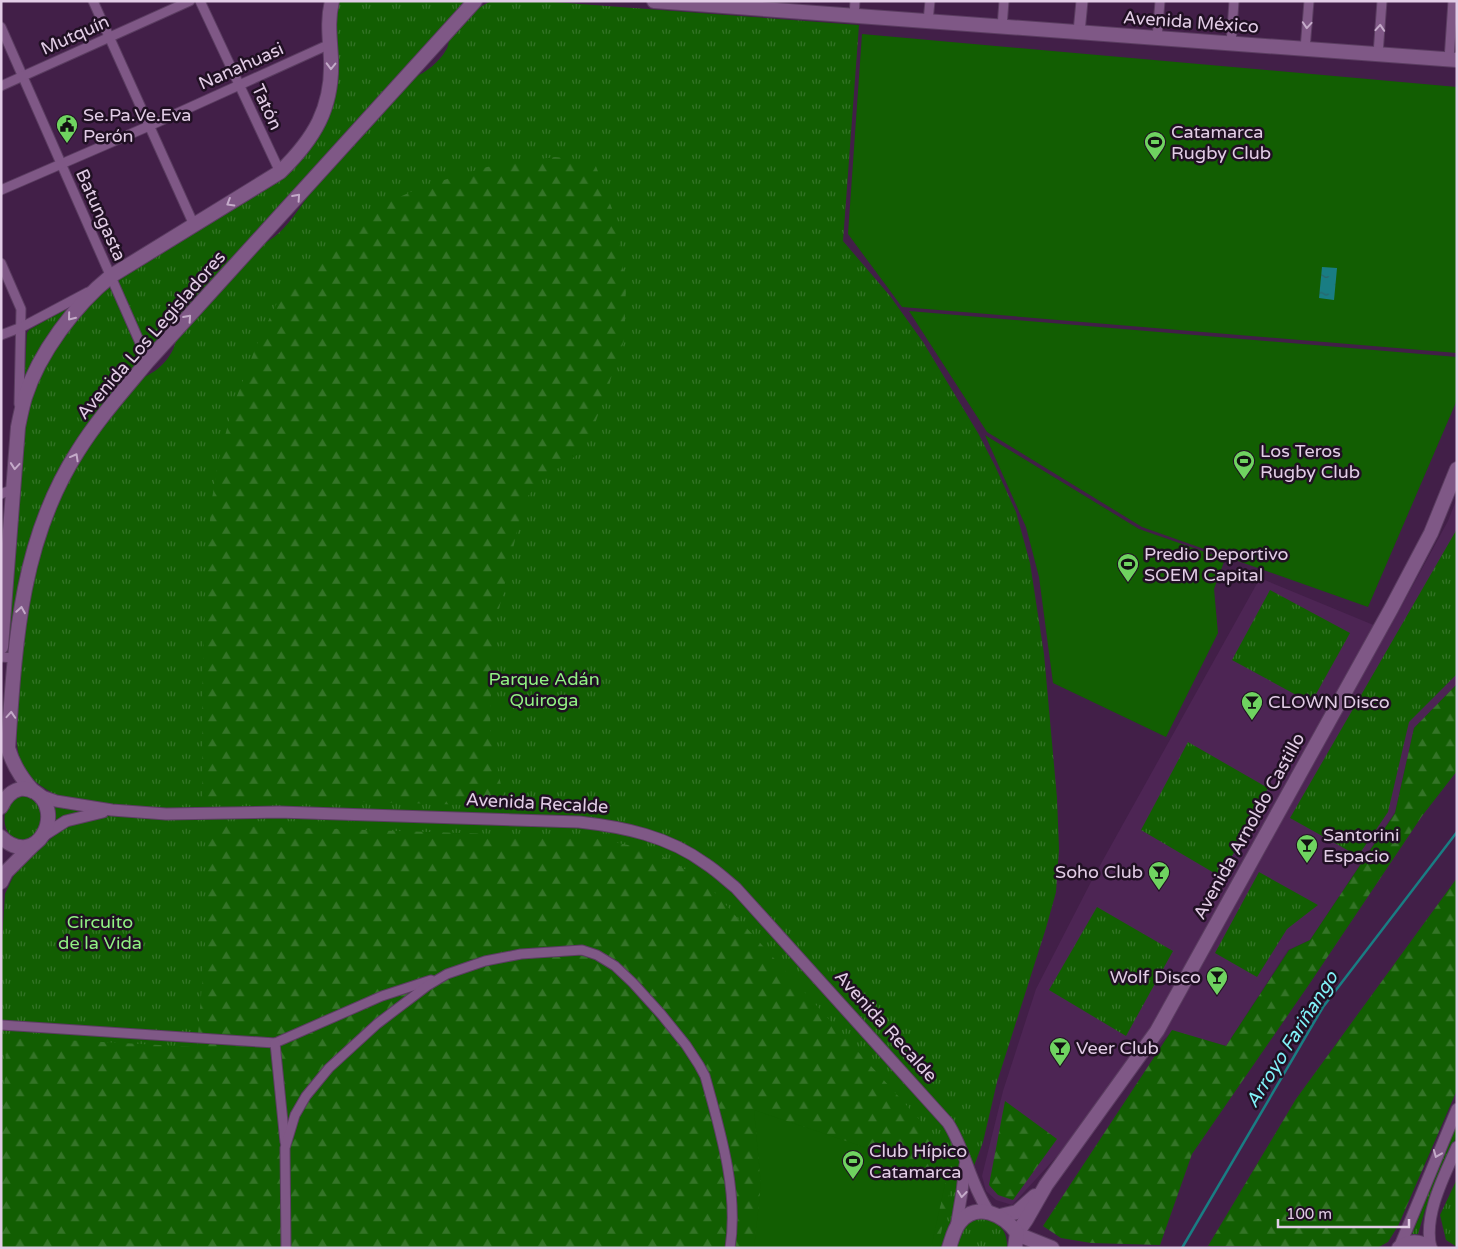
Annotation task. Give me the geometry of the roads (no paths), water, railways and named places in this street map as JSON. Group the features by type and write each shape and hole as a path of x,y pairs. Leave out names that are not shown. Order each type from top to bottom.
{"main road":[{"path":"320,1 328,18"},
{"path":"1,647 7,491 18,427 26,396 44,355 58,333 97,287 111,276 280,172 300,153 321,118 331,82 328,18 332,1"},
{"name":"Avenida Los Legisladores","path":"44,834 47,828 48,814 44,802 21,777 13,763 8,748 8,658 32,557 57,489 78,451 148,361 475,1"},
{"name":"Avenida México","path":"654,1 782,6 854,16 1453,60"},
{"name":"Avenida Arnoldo Castillo","path":"1017,1238 1046,1184 1156,1031 1391,608 1430,533 1457,469"},
{"path":"1,807 7,797 15,791 24,788 36,793"},
{"path":"1,882 6,872 44,834"},
{"path":"1,836 18,847 33,845"},
{"name":"Avenida Arnoldo Castillo","path":"956,1228 965,1217 972,1213 980,1211 995,1214 1017,1212 1046,1184"},
{"path":"995,1214 1010,1224 1017,1238 1052,1248"},
{"path":"949,1248 956,1228"},
{"path":"1399,1248 1414,1241 1430,1248"}],"street":[{"path":"93,1 194,225"},
{"name":"Mutquín","path":"1,86 190,1"},
{"name":"Tatón","path":"200,1 280,172"},
{"path":"854,16 855,1"},
{"path":"928,21 930,1"},
{"path":"1002,27 1004,1"},
{"path":"1080,32 1082,1"},
{"path":"1157,38 1160,1"},
{"path":"1230,44 1234,1"},
{"path":"1305,49 1308,1"},
{"path":"1378,54 1382,1"},
{"path":"1453,1 1453,60"},
{"name":"Batungasta","path":"1,28 148,361"},
{"name":"Nanahuasi","path":"1,190 149,126 330,44"},
{"path":"1,263 22,308 18,427"},
{"path":"1,335 97,287"},
{"name":"Avenida Recalde","path":"36,793 56,801 112,810 166,814 279,812 579,822 642,832 674,844 706,863 736,888 948,1123 956,1136 980,1198 995,1214"},
{"name":"Avenida Recalde","path":"44,834 75,817 112,810"},
{"path":"1,1025 275,1043 382,996 485,961 521,954 582,950 597,955 615,966 633,983 686,1045 705,1076 726,1156 733,1219 730,1248"},
{"path":"285,1148 295,1115 306,1096 329,1068 377,1024 427,986 447,974"},
{"path":"275,1043 285,1148 286,1248"},
{"path":"1399,1248 1457,1109"},
{"path":"1430,1248 1428,1231 1431,1211 1457,1147"},
{"name":"Avenida Recalde","path":"956,1228 965,1161"}],"water":[{"path":"1322,267 1337,268 1334,300 1319,298"}],"waterway":[{"name":"Arroyo Fariñango","path":"1182,1248 1323,1007 1457,832"}],"place":[{"name":"Se.Pa.Ve.Eva Perón","path":"67,144"},
{"name":"Catamarca Rugby Club","path":"1155,161"},
{"name":"Los Teros Rugby Club","path":"1244,480"},
{"name":"Predio Deportivo SOEM Capital","path":"1128,583"},
{"name":"CLOWN Disco","path":"1252,721"},
{"name":"Santorini Espacio","path":"1307,864"},
{"name":"Soho Club","path":"1159,891"},
{"name":"Wolf Disco","path":"1217,996"},
{"name":"Veer Club","path":"1060,1067"},
{"name":"Club Hípico Catamarca","path":"853,1180"}],"park label":[{"name":"Parque Adán Quiroga","path":"544,690"},
{"name":"Circuito de la Vida","path":"100,932"}]}
